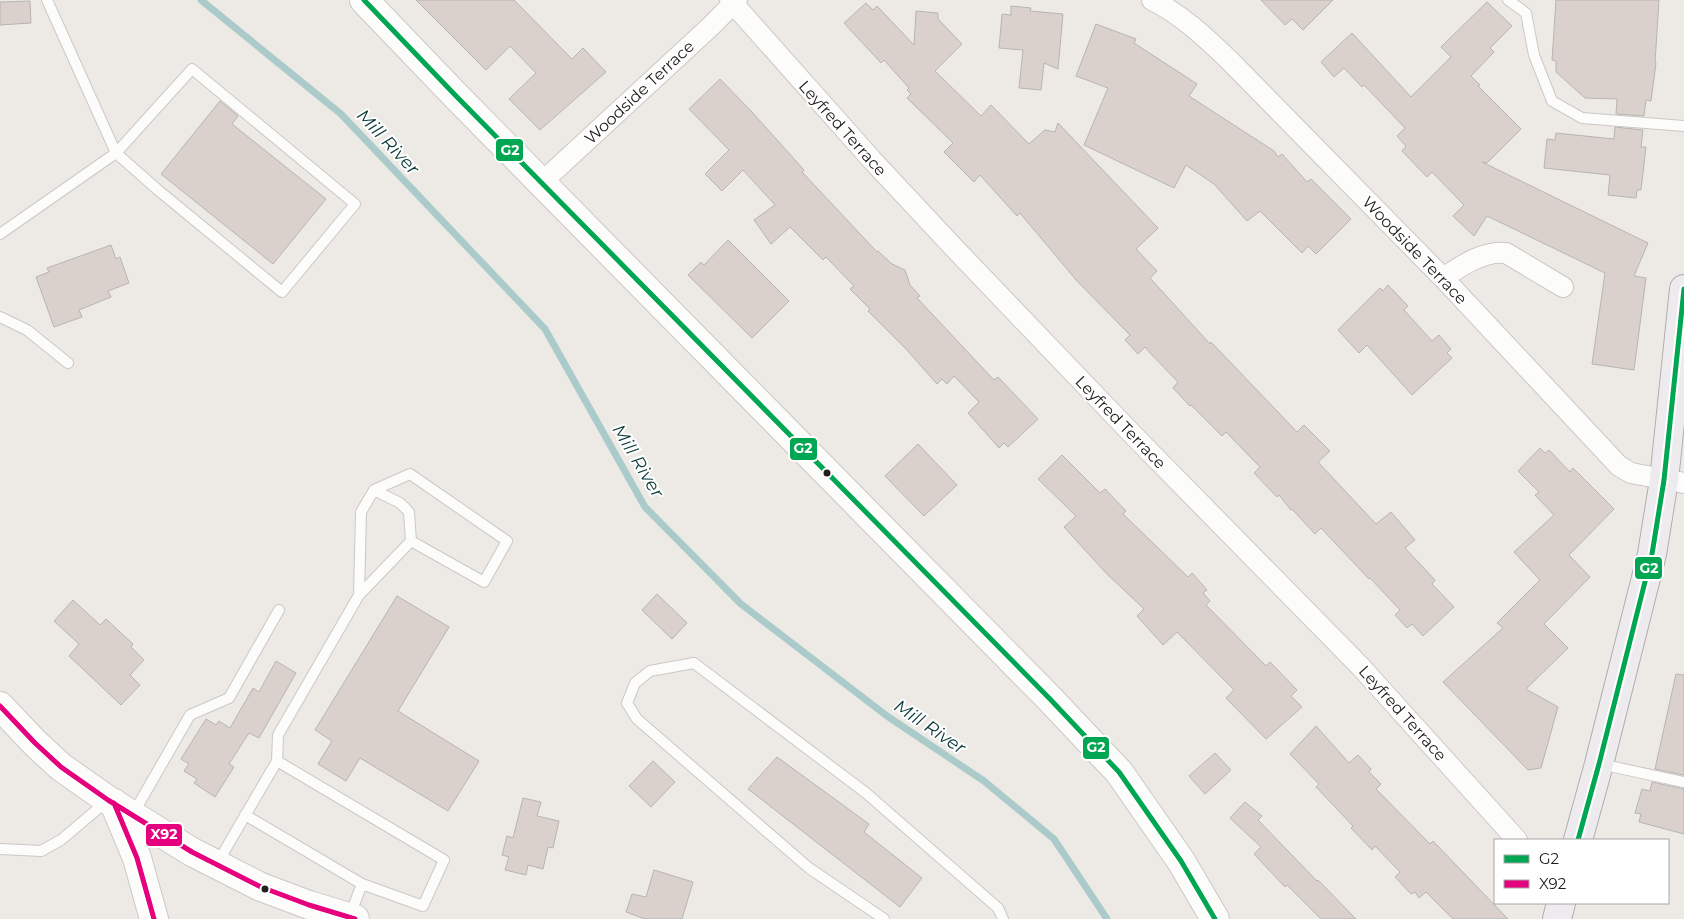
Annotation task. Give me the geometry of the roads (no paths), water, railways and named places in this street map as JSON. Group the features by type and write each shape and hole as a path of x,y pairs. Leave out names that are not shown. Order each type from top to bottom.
{"main road":[{"path":"1578,839 1652,554 1674,481 1684,289"}],"street":[{"path":"364,0 541,183 930,576 1119,772 1181,861 1215,919"},
{"name":"Woodside Terrace","path":"1152,0 1176,14 1212,44 1443,278 1619,466 1631,473 1674,481"},
{"name":"Woodside Terrace","path":"541,183 711,26 733,1"},
{"name":"Leyfred Terrace","path":"733,1 859,146 958,252 1136,438 1360,666 1516,839"},
{"path":"1443,278 1474,259 1497,252 1506,253 1564,287"},
{"path":"0,706 61,767 118,806 217,866 284,897 352,918"},
{"path":"118,806 137,858 154,919"}],"lane":[{"path":"0,234 116,153 192,69 355,204 282,292 116,153 47,0"},
{"path":"1508,0 1526,13 1534,56 1552,101 1582,118 1684,126"},
{"path":"0,317 27,330 68,363"},
{"path":"359,595 361,512 374,490 410,474 507,541 484,582 411,541"},
{"path":"217,866 277,761 278,735 359,595 411,541 409,512 400,503 374,490"},
{"path":"0,849 41,851 118,806 190,714 229,698 279,610"},
{"path":"884,919 808,868 637,719 627,703 636,683 650,670 694,663 866,793 998,908 1003,919"},
{"path":"245,815 362,884 423,906 444,860 277,761"},
{"path":"1599,764 1684,782"},
{"path":"352,918 362,884"}],"waterway":[{"name":"Mill River","path":"201,0 341,114 545,329 645,507 741,604 887,716 984,781 1054,839 1107,919"}]}
